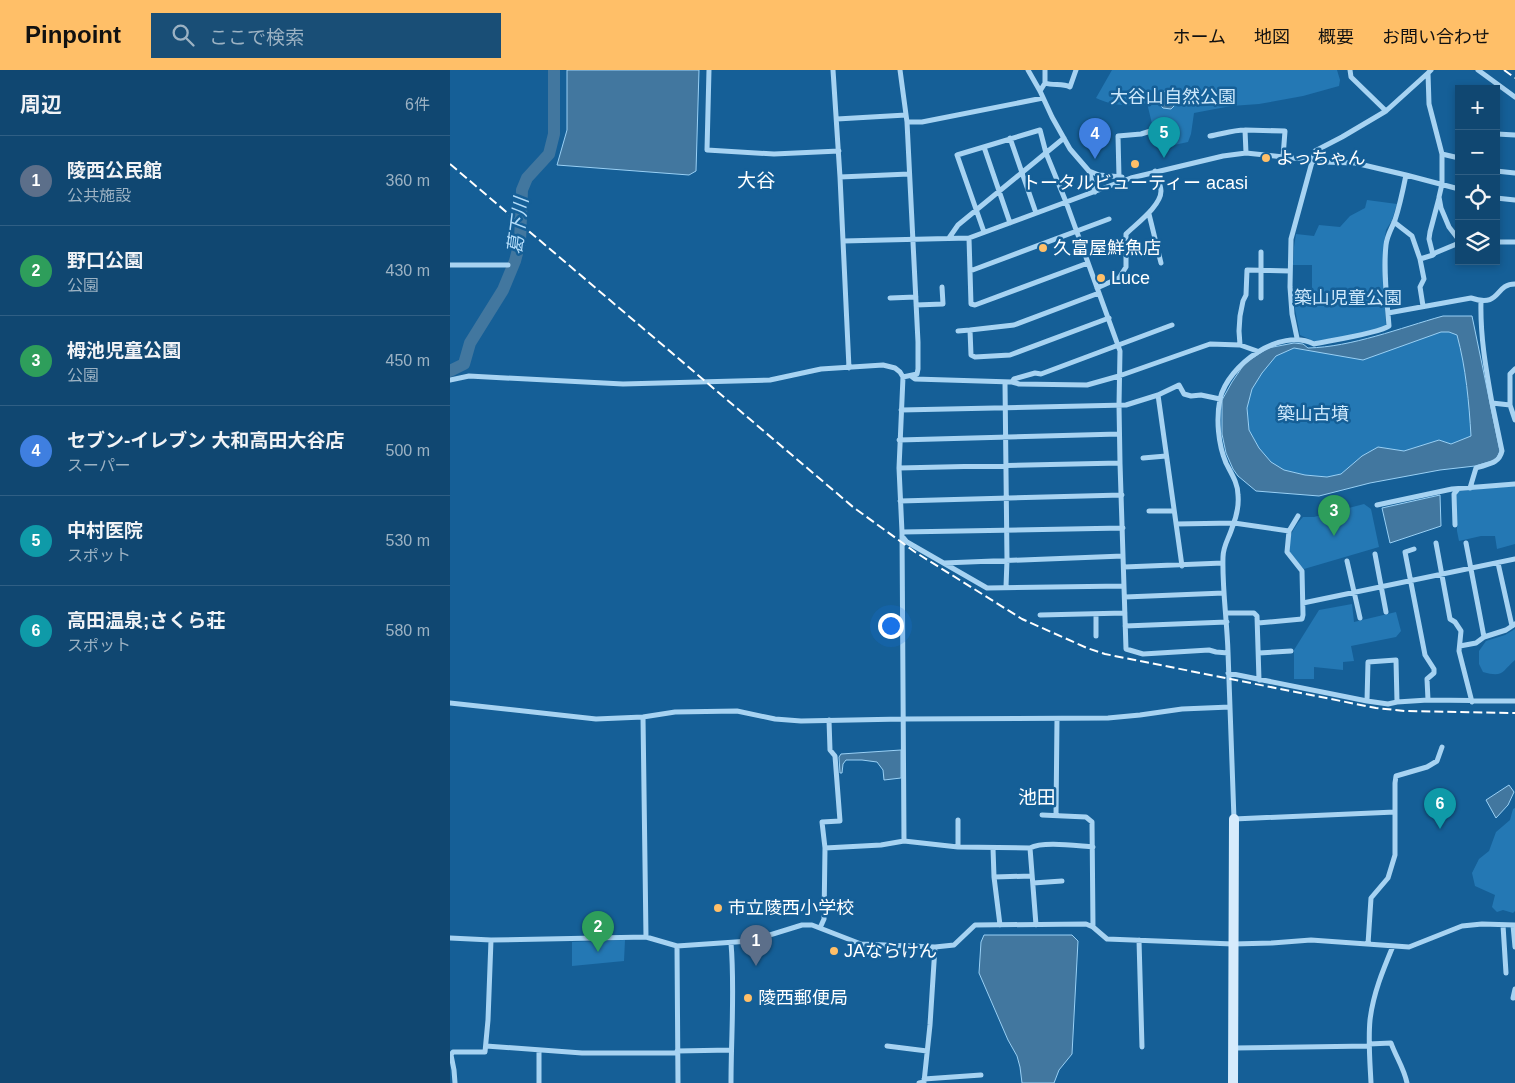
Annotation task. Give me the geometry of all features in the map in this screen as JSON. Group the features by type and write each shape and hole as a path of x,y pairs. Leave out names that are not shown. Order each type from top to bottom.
{"street":[{"path":"709,70 707,150 774,154 839,151"},
{"path":"833,70 839,151 849,368"},
{"path":"900,70 907,122 918,370 917,374 903,377"},
{"path":"1028,70 1064,138 1076,157 1089,171 1099,175 1131,178"},
{"path":"1040,91 1045,83 1045,70"},
{"path":"1045,83 1070,87 1076,70"},
{"path":"1350,70 1351,77 1386,110"},
{"path":"1478,70 1515,97"},
{"path":"1297,338 1292,314 1290,288 1291,239 1315,151 1386,110 1430,71"},
{"path":"1430,71 1429,104 1442,154 1441,208 1444,219 1455,236"},
{"path":"907,122 922,122 1043,98"},
{"path":"837,119 906,115"},
{"path":"984,232 957,155 1040,130 1046,153 1066,202 1120,351 1120,463 1126,649 1143,654 1209,650 1228,653"},
{"path":"1119,177 1118,136 1141,134 1154,130"},
{"path":"1210,136 1226,134 1233,130 1285,131 1283,157"},
{"path":"1245,130 1246,153"},
{"path":"1500,134 1515,135"},
{"path":"1010,138 1036,212"},
{"path":"949,238 958,225 1064,138"},
{"path":"984,146 1010,223"},
{"path":"843,241 969,238 1131,178 1223,156 1246,153 1355,164 1455,189"},
{"path":"1442,154 1455,157"},
{"path":"1089,171 1095,192"},
{"path":"958,331 1014,325 1098,290 1119,278 1126,267 1126,234 1141,218 1149,214 1161,192 1155,171"},
{"path":"1500,171 1515,173"},
{"path":"840,177 910,174"},
{"path":"1233,1083 1234,819 1227,622 1222,554 1234,523 1238,495 1237,486 1221,448 1218,419 1220,400 1234,373 1257,351 1273,344 1297,338 1314,344 1386,329 1389,326 1386,244 1389,231 1394,222 1406,175"},
{"path":"1433,255 1429,239 1437,202 1440,197"},
{"path":"1500,198 1515,200"},
{"path":"1149,214 1161,263"},
{"path":"970,271 1110,219"},
{"path":"1394,222 1412,236 1424,279 1420,288 1423,306"},
{"path":"969,238 971,304 975,305 1088,263"},
{"path":"1500,242 1515,242"},
{"path":"1420,260 1455,244"},
{"path":"1262,252 1262,298"},
{"path":"450,265 508,265"},
{"path":"1240,344 1240,316 1246,295 1247,270 1290,271"},
{"path":"1388,313 1471,298 1481,301 1492,299 1503,287 1515,284"},
{"path":"916,305 943,304 942,287"},
{"path":"890,298 916,297"},
{"path":"1470,488 1476,468 1498,461 1502,451 1484,361 1481,301"},
{"path":"970,330 971,355 975,357 1010,355 1109,318"},
{"path":"1012,382 1014,379 1035,373 1041,374 1172,326"},
{"path":"911,376 915,379 1087,385 1119,376 1210,344 1240,344 1257,351"},
{"path":"450,380 470,376 623,384 770,380 821,369 883,365 900,372 903,377 899,468 902,534 904,841"},
{"path":"1515,369 1510,374 1510,405 1515,420"},
{"path":"1005,383 1006,587"},
{"path":"901,410 1119,406 1158,395 1179,386 1184,394 1191,396 1201,395 1220,400"},
{"path":"1158,395 1182,566"},
{"path":"1492,403 1510,405"},
{"path":"899,440 1120,434"},
{"path":"1143,458 1166,456"},
{"path":"899,468 1120,463"},
{"path":"1377,505 1452,489 1515,484"},
{"path":"1455,525 1454,494 1458,489"},
{"path":"900,501 1122,495"},
{"path":"1149,511 1174,511"},
{"path":"1258,622 1302,619 1302,571 1286,552 1289,531 1298,516"},
{"path":"1176,524 1234,523 1289,531"},
{"path":"902,534 1123,528"},
{"path":"902,534 907,542 987,588 1124,586"},
{"path":"1436,543 1450,619 1455,622 1461,631 1459,651 1472,702"},
{"path":"1466,543 1484,637"},
{"path":"1414,549 1404,552 1425,656 1434,668 1434,673 1427,679 1428,700"},
{"path":"1375,554 1386,612"},
{"path":"944,563 1124,556"},
{"path":"1303,603 1515,559"},
{"path":"1347,562 1360,618"},
{"path":"1124,568 1223,563"},
{"path":"1460,646 1476,643 1484,637 1506,630 1514,625 1498,563"},
{"path":"1125,597 1224,593"},
{"path":"1040,615 1125,613"},
{"path":"1226,613 1254,613 1257,616 1259,680"},
{"path":"1096,614 1096,636"},
{"path":"1126,626 1227,622"},
{"path":"1259,653 1290,651"},
{"path":"1367,701 1368,662 1396,660 1397,702"},
{"path":"1228,673 1388,704 1428,700 1515,701"},
{"path":"450,703 596,719 643,717 675,712 737,711 775,719 801,721 903,718 1108,718 1140,716 1182,709 1230,707"},
{"path":"643,717 646,937"},
{"path":"1056,719 1056,816"},
{"path":"820,928 824,918 825,848 822,822 840,821 835,756 830,750 829,720"},
{"path":"1368,944 1371,898 1388,878 1395,855 1396,776 1427,767 1437,761 1442,747"},
{"path":"1234,819 1395,812"},
{"path":"1042,815 1086,817 1092,822 1093,928"},
{"path":"958,820 958,847"},
{"path":"825,848 881,845 904,841 958,847 1030,848 1036,845 1093,847"},
{"path":"993,848 994,878 1000,925"},
{"path":"1030,848 1036,925"},
{"path":"994,878 1032,876"},
{"path":"1033,883 1062,881"},
{"path":"450,938 491,940 646,937 677,946 750,941 802,925 812,925 861,944 935,947 954,945 975,925 1086,924 1107,939 1233,944 1311,940 1409,947 1462,926 1482,924 1514,925 1515,947"},
{"path":"1503,925 1506,973"},
{"path":"455,1083 450,1055 453,1052 486,1052 491,940"},
{"path":"1139,940 1142,1048"},
{"path":"730,943 731,1083"},
{"path":"677,946 678,1083"},
{"path":"1371,1083 1370,1021 1380,978 1393,946"},
{"path":"919,1083 924,1082 935,947"},
{"path":"1513,998 1515,989"},
{"path":"1233,1048 1391,1043 1396,1058 1404,1071 1407,1083"},
{"path":"486,1046 582,1053 731,1050"},
{"path":"887,1046 927,1050"},
{"path":"539,1051 539,1083"},
{"path":"924,1079 981,1075"}],"green space":[{"name":"大谷山自然公園","path":"1112,70 1337,70 1340,80 1339,86 1303,96 1194,113 1188,142 1174,145 1172,127 1154,132 1147,103 1121,105 1096,98"},
{"name":"築山児童公園","path":"1367,200 1397,204 1392,220 1386,230 1384,244 1386,326 1367,332 1316,342 1300,335 1294,304 1312,302 1312,265 1293,265 1296,234 1314,236 1319,225 1340,227 1350,216 1365,208"},
{"name":"築山古墳","path":"1441,332 1457,335 1465,373 1472,436 1451,444 1439,440 1404,451 1378,447 1362,456 1341,474 1327,477 1305,475 1284,470 1271,463 1259,448 1249,430 1247,408 1252,389 1276,356 1294,348 1308,350"},
{"path":"1515,486 1515,544 1497,549 1495,536 1481,536 1459,541 1456,495 1459,491"},
{"path":"1364,504 1371,509 1379,547 1304,569 1291,556 1288,545 1289,540 1303,517 1314,517"},
{"path":"1352,604 1354,622 1396,612 1401,631 1396,637 1351,646 1354,661 1343,662 1343,670 1314,667 1314,679 1294,679 1294,650 1319,610"},
{"path":"1515,629 1515,660 1499,674 1483,672 1479,664 1479,651 1486,641 1505,635"},
{"path":"1515,808 1515,911 1513,913 1503,910 1497,912 1492,907 1495,895 1475,886 1472,873 1479,859 1489,851 1496,832 1510,820"},
{"path":"625,940 624,961 572,966 572,942"}],"shaded area":[{"path":"567,70 699,70 696,171 689,175 557,165 567,130"},
{"path":"1172,90 1166,96 1174,102 1174,106 1171,109 1163,108 1158,103 1157,96"},
{"path":"1443,316 1472,316 1500,451 1496,460 1475,466 1440,470 1370,483 1319,496 1256,491 1238,476 1226,453 1222,434 1222,400 1245,363 1268,348 1294,343 1303,344 1308,348 1325,347 1359,341","holes":["1441,332 1457,335 1463,360 1471,436 1451,444 1439,440 1404,451 1378,447 1362,456 1341,474 1327,477 1305,475 1284,470 1271,462 1259,448 1249,430 1247,408 1252,389 1276,356 1294,348 1363,360"]},
{"path":"1440,495 1441,526 1390,543 1382,508"},
{"path":"901,750 901,778 884,780 883,770 877,762 862,760 846,760 843,764 842,773 840,773 839,757 841,754"},
{"path":"1509,785 1514,792 1508,805 1496,818 1486,800"},
{"path":"984,935 1072,935 1078,941 1072,1054 1059,1070 1054,1083 1022,1083 1017,1056 1008,1040 979,973 981,942"}],"waterway":[{"name":"葛下川","path":"450,371 464,364 470,343 503,290 515,261 520,242 522,190 527,178 549,154 554,134 554,70"}],"railway":[{"path":"1504,70 1515,78"},
{"path":"450,164 853,507 915,552 1022,619 1105,654 1376,708 1405,711 1515,713"}],"place":[{"name":"中村医院","path":"1164,158"},
{"name":"よっちゃん","path":"1266,158"},
{"name":"セブン-イレブン 大和高田大谷店","path":"1095,159"},
{"name":"トータルビューティー acasi","path":"1135,164"},
{"name":"久富屋鮮魚店","path":"1043,248"},
{"name":"Luce","path":"1101,278"},
{"name":"栂池児童公園","path":"1334,536"},
{"name":"高田温泉;さくら荘","path":"1440,829"},
{"name":"市立陵西小学校","path":"718,908"},
{"name":"JAならけん","path":"834,951"},
{"name":"野口公園","path":"598,952"},
{"name":"陵西公民館","path":"756,966"},
{"name":"陵西郵便局","path":"748,998"}],"district":[{"name":"大谷","path":"756,180"},
{"name":"池田","path":"1037,797"}]}
